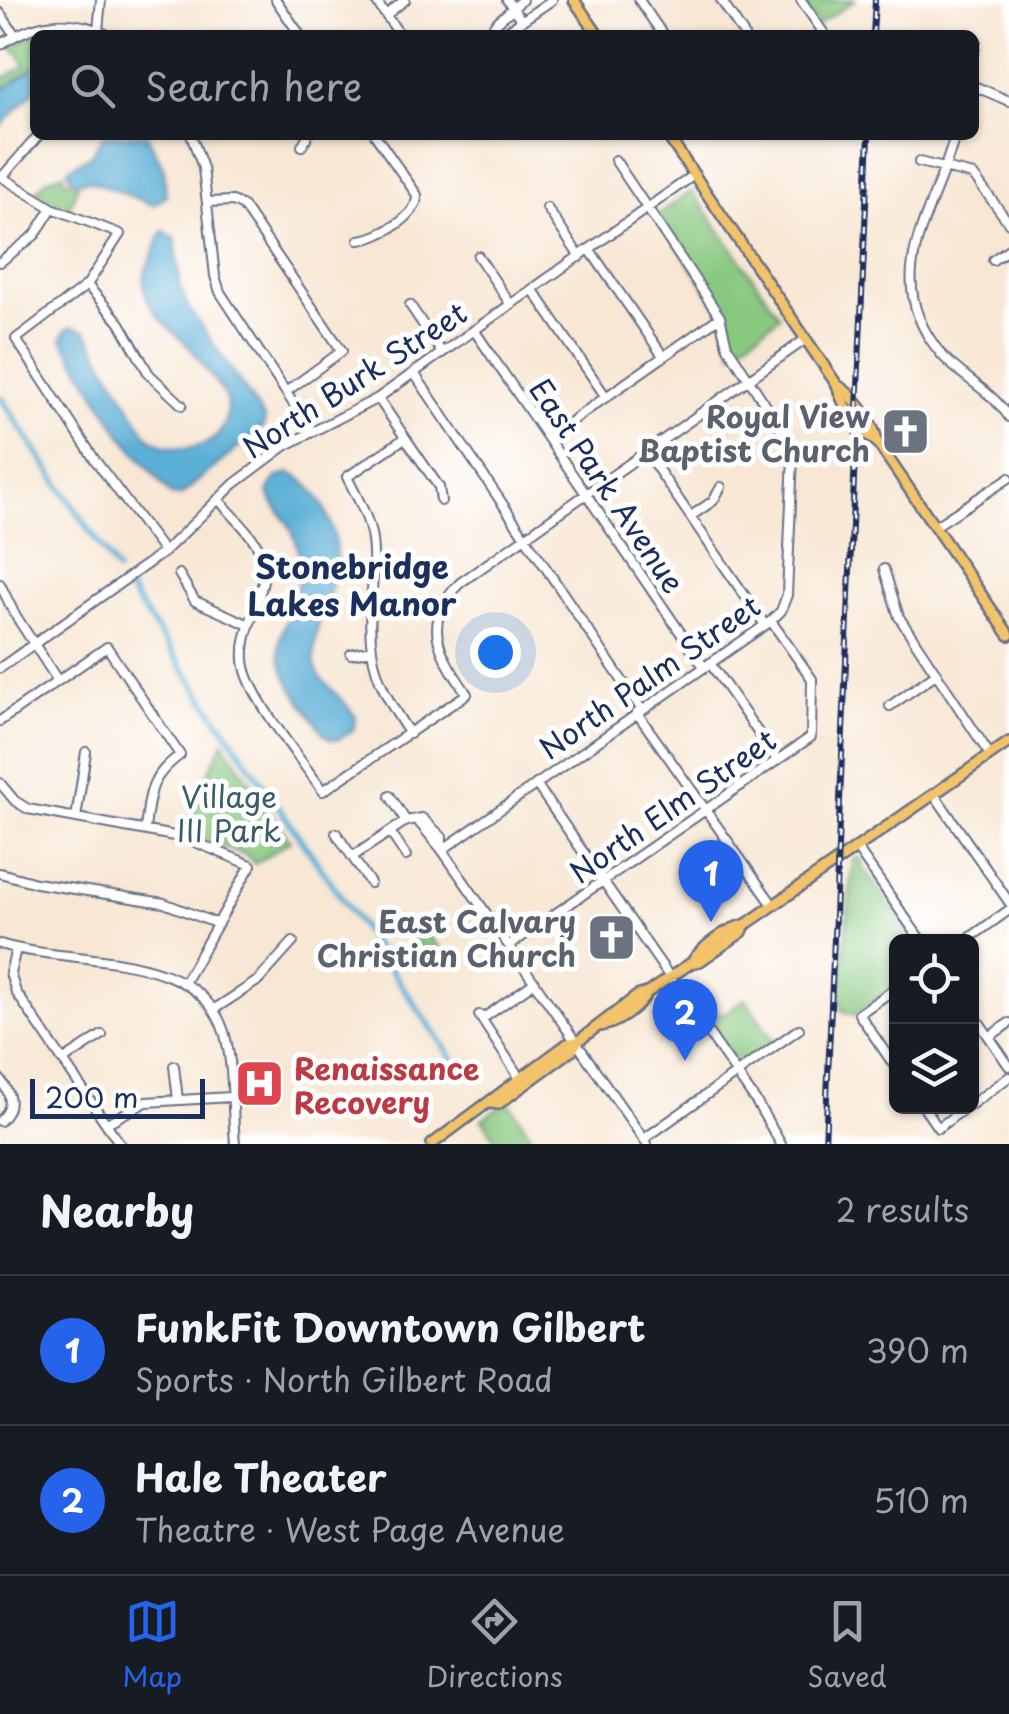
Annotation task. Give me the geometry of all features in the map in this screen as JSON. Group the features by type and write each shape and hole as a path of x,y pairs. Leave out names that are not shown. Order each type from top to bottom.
{"main road":[{"path":"574,0 595,30"},
{"path":"670,140 837,384 847,391 876,432 878,442 1009,634"},
{"path":"432,1144 520,1077 568,1044 610,1024 642,1002 647,993 691,963 700,962 772,906 1009,742"},
{"path":"490,1103 498,1104 572,1050 576,1042"}],"street":[{"path":"0,45 15,34 58,22 98,30 100,0"},
{"path":"276,0 296,30"},
{"path":"386,15 405,0"},
{"path":"491,30 510,3 522,0"},
{"path":"508,30 552,0"},
{"path":"639,0 660,30"},
{"path":"720,0 741,30"},
{"path":"801,0 821,30"},
{"path":"379,1 396,30"},
{"path":"510,3 522,21"},
{"path":"0,13 15,34"},
{"path":"979,88 1009,101"},
{"path":"34,140 1,177 52,208 120,234 86,285 16,339 95,460 164,552"},
{"path":"193,140 199,152 220,292 312,432"},
{"path":"302,146 305,140"},
{"path":"359,240 372,239 414,210 418,202 378,140"},
{"path":"954,140 914,244 915,298 936,347 1009,416"},
{"path":"616,160 720,317 727,346 749,379"},
{"path":"919,162 973,175 1009,223"},
{"name":"North Burk Street","path":"0,668 164,552 259,464 378,398 694,175"},
{"path":"207,202 232,201 242,206 342,351 287,390"},
{"path":"0,262 34,235 52,208"},
{"path":"547,208 580,256"},
{"path":"993,260 1009,249"},
{"path":"590,250 663,356"},
{"path":"478,256 511,305"},
{"path":"86,285 120,323 149,374 182,406"},
{"path":"533,290 606,397"},
{"path":"410,306 442,352"},
{"path":"549,436 720,317"},
{"name":"East Park Avenue","path":"474,330 707,665 778,760"},
{"path":"218,499 254,539 264,565 264,580 247,624 244,663 252,688 324,792 467,694 437,644 446,598 460,583 806,339"},
{"path":"414,373 772,906"},
{"name":"North Palm Street","path":"442,850 782,611 793,456 784,430 749,379"},
{"path":"378,398 439,487 442,501"},
{"path":"405,438 347,477 371,534 372,650 386,695 410,734"},
{"path":"646,452 768,623"},
{"path":"937,526 1009,478"},
{"path":"691,516 713,501 721,487"},
{"path":"884,569 896,611 990,755"},
{"path":"179,574 195,601 247,624"},
{"path":"0,584 58,681"},
{"name":"North Elm Street","path":"510,945 811,736 812,680 768,623"},
{"path":"0,721 107,647 180,755 160,770 154,780 145,829"},
{"path":"351,654 372,650"},
{"path":"890,706 937,674"},
{"path":"76,818 86,752"},
{"path":"0,782 28,809 196,841 251,865 184,983"},
{"path":"536,784 737,1073 781,1144"},
{"path":"934,794 1009,902"},
{"path":"390,796 442,850 645,1142 800,1029"},
{"path":"352,857 411,821"},
{"path":"390,832 406,856"},
{"path":"336,833 370,883"},
{"path":"856,848 916,934"},
{"path":"0,873 36,883 164,903 218,924"},
{"path":"975,934 1009,910"},
{"path":"213,1010 258,980 293,942"},
{"path":"0,944 128,964 184,983 213,1010 226,1040 235,1144"},
{"path":"16,949 10,973 16,992 120,1144"},
{"path":"520,1077 480,1017 535,982"},
{"path":"889,993 859,1014 889,1058"},
{"path":"979,1022 1009,1066"},
{"path":"989,1037 1009,1023"},
{"path":"64,1060 102,1035"},
{"path":"174,1066 178,1100"},
{"path":"979,1099 1009,1077"},
{"path":"0,1079 10,1094 7,1113 0,1121"},
{"path":"107,1123 137,1105 231,1097"},
{"path":"928,1114 938,1128 957,1114"}],"green space":[{"path":"801,0 855,0 818,25"},
{"path":"30,36 30,70 4,89 0,80 25,66 10,46"},
{"path":"64,173 65,180 78,185 69,208 36,192 47,179"},
{"path":"692,191 780,316 733,352 720,310 657,215"},
{"name":"Village III Park","path":"223,742 290,841 255,864 246,855 186,835 193,807"},
{"path":"857,857 864,861 861,864 910,934 889,934 889,990 856,1015 842,1011 840,990 853,860"},
{"path":"416,922 442,950 427,962 409,927"},
{"path":"745,999 775,1042 738,1066 704,1021"},
{"path":"508,1101 537,1144 499,1144 482,1119"}],"water":[{"path":"30,71 30,95 0,127 0,92"},
{"path":"101,140 150,140 164,169 166,196 154,205 89,180 78,182 70,177 68,169 91,155"},
{"path":"164,231 175,238 180,286 188,307 265,419 263,427 180,496 171,495 120,433 62,339 71,327 86,331 146,434 158,443 201,446 222,430 227,416 223,393 191,349 158,316 146,296 145,273"},
{"path":"290,473 316,494 332,528 336,548 333,584 326,599 314,603 298,603 295,599 297,546 268,492 276,478"},
{"path":"314,612 320,618 315,666 356,717 353,730 338,740 324,734 307,710 290,684 280,657 279,643 288,619"}],"waterway":[{"path":"0,397 117,571"},
{"path":"129,590 454,1061"}],"railway":[{"path":"873,30 875,0"},
{"path":"825,1144 869,140"}],"place":[{"name":"Royal View Baptist Church","path":"905,432"},
{"name":"FunkFit Downtown Gilbert","path":"711,922"},
{"name":"East Calvary Christian Church","path":"611,937"},
{"name":"Hale Theater","path":"685,1061"},
{"name":"Renaissance Recovery","path":"259,1084"}],"district":[{"name":"Stonebridge Lakes Manor","path":"352,584"}]}
